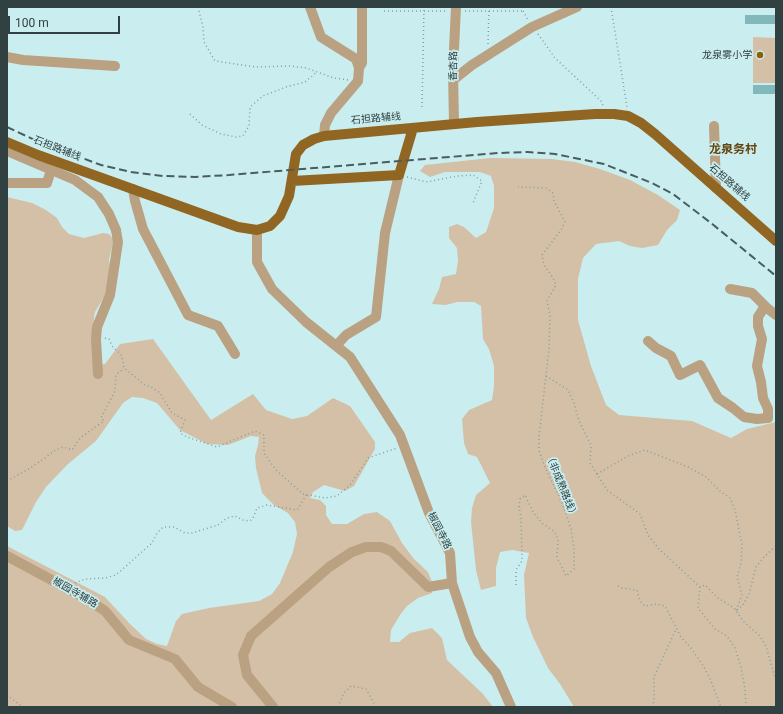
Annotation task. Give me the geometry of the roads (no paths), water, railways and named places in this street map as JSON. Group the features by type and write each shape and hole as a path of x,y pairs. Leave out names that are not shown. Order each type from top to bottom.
{"main road":[{"name":"石担路辅线","path":"7,142 38,155 238,227 257,230 270,226 280,216 289,196 296,154 303,145 314,139 324,136 454,124 605,114 628,116 641,123 655,134 776,241"},
{"path":"292,181 399,175 413,128"}],"street":[{"path":"310,7 321,37 356,59 359,68 358,81 331,113 325,124 324,136"},
{"path":"359,68 362,63 362,7"},
{"name":"香杏路","path":"454,124 453,80 456,7"},
{"path":"453,80 532,26 577,7"},
{"path":"7,57 23,60 115,66"},
{"path":"714,126 716,188"},
{"path":"7,151 75,180 98,197 109,214 116,230 118,242 110,295 100,317 96,336 98,374"},
{"path":"7,184 47,183 51,170"},
{"path":"336,346 346,335 376,317 386,233 399,175"},
{"path":"133,189 134,201 142,229 188,315 218,326 235,354"},
{"name":"椒园寺路","path":"257,230 257,262 272,288 306,322 350,358 400,435 429,513 450,553 452,583 470,637 478,652 496,673 511,707"},
{"path":"730,289 752,294 776,315"},
{"path":"648,341 656,348 671,356 680,374 700,365 718,398 734,408 744,417 757,419 768,418 768,409 763,398 757,366 762,339 758,326 758,317 765,306"},
{"path":"273,707 247,675 243,655 251,636 329,567 352,552 366,547 381,547 391,551 428,587 452,583"},
{"name":"椒园寺辅路","path":"7,556 66,587 105,611 129,640 175,659 198,687 232,707"}],"railway":[{"path":"7,127 39,142 101,165 131,172 163,176 195,177 229,175 498,153 528,152 555,154 604,164 652,183 673,194 776,276"}],"place":[{"name":"龙泉雾小学","path":"760,55"}],"district":[{"name":"龙泉务村","path":"733,150"}]}
